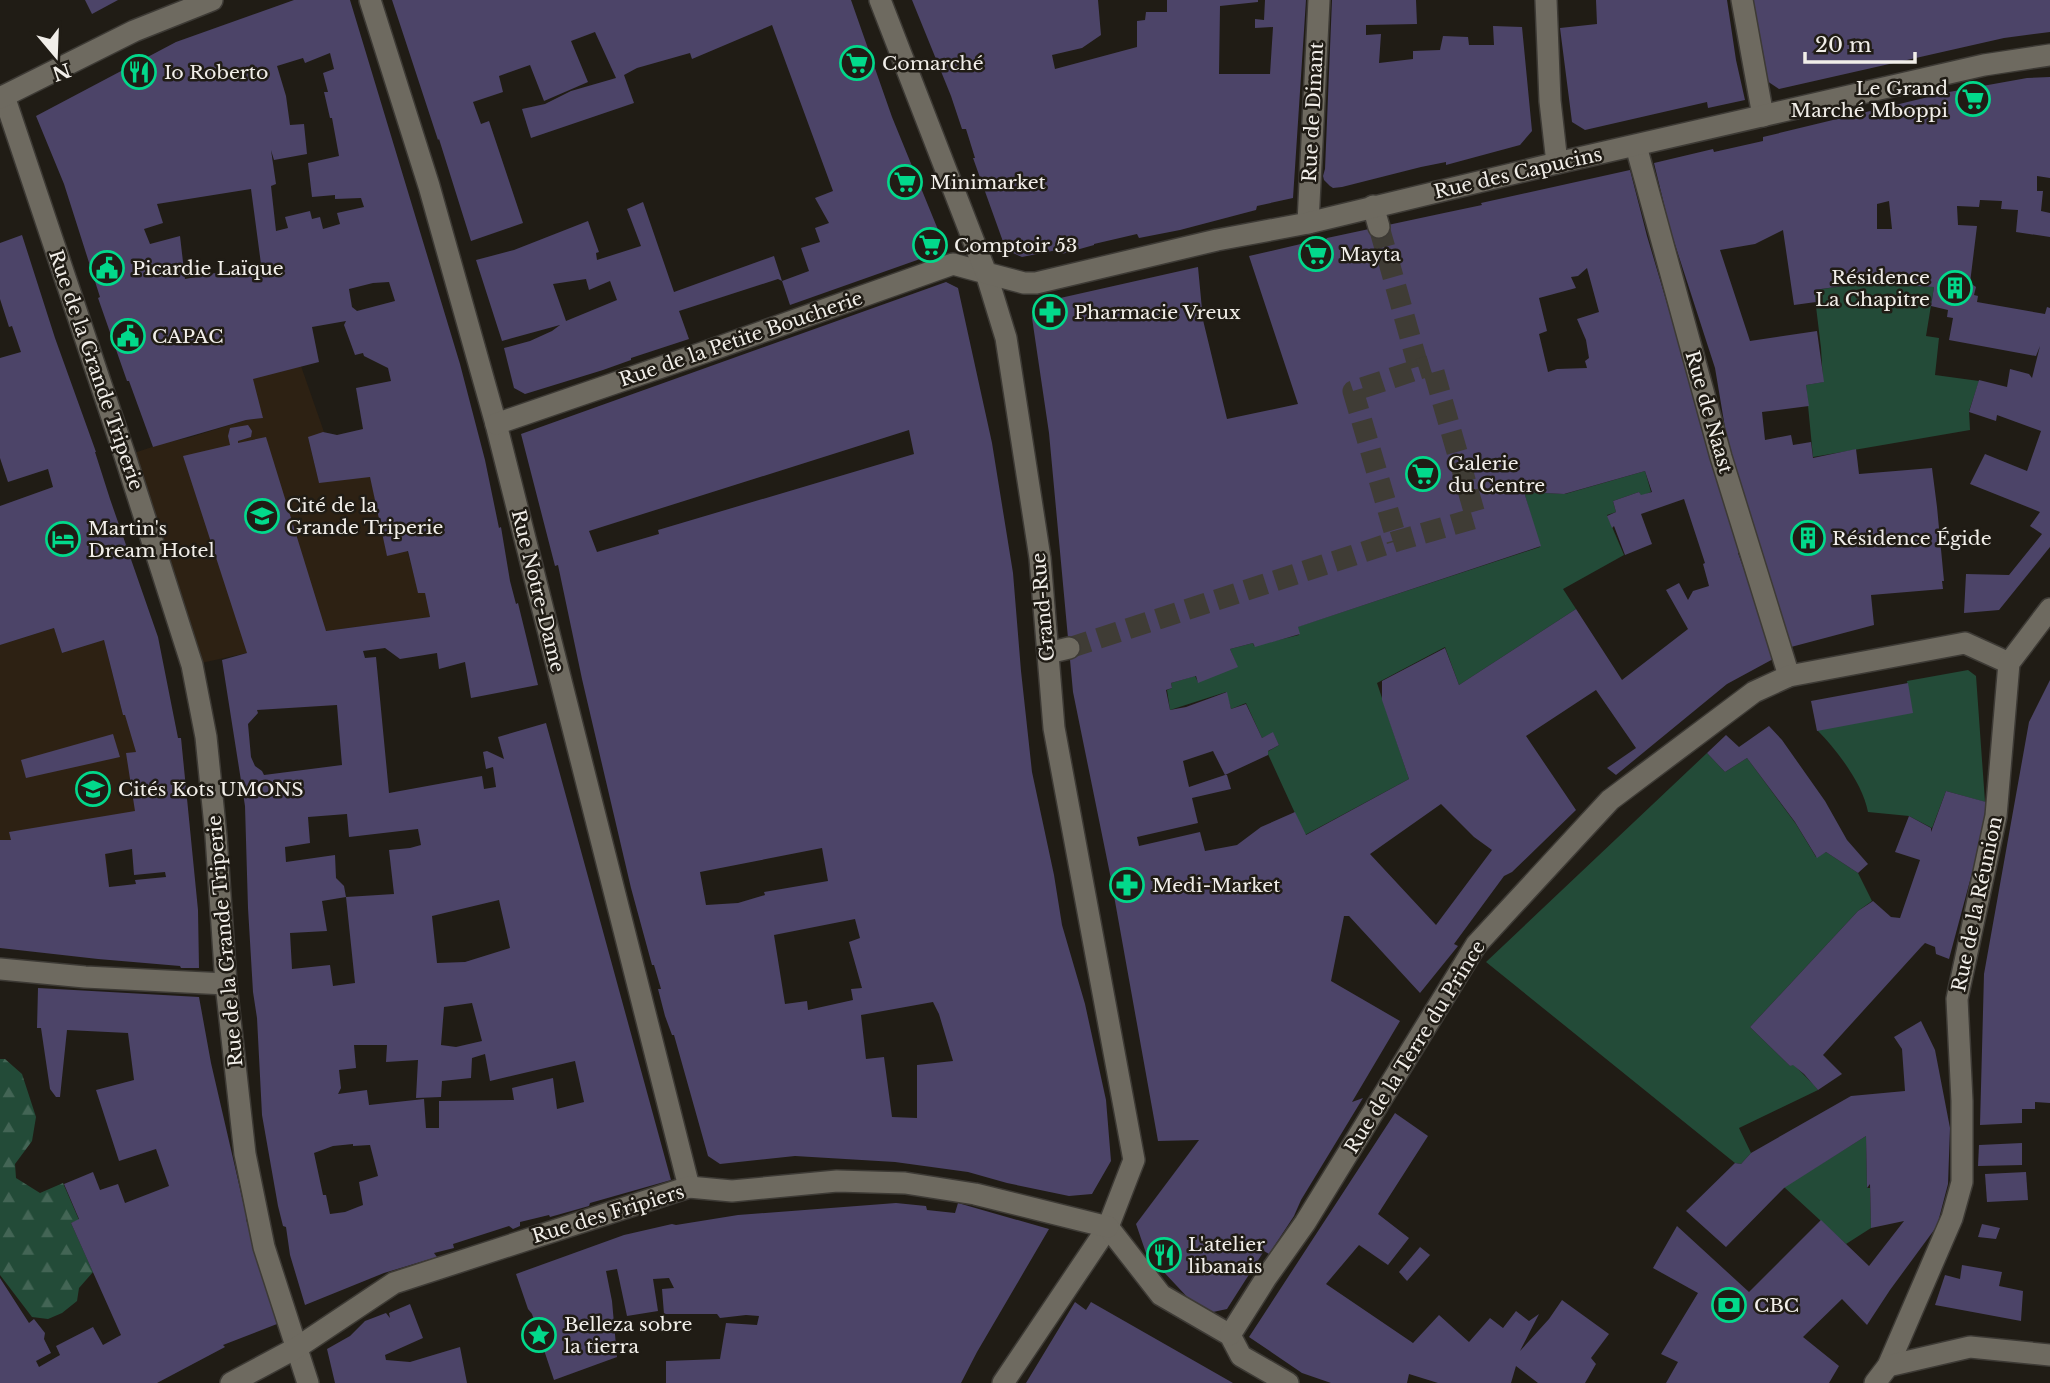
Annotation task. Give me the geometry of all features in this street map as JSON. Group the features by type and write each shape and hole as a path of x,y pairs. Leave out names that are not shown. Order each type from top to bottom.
{"street":[{"path":"2,97 134,31 212,0"},
{"name":"Rue Notre-Dame","path":"370,0 429,186 496,424 688,1187"},
{"name":"Grand-Rue","path":"880,0 986,273 1006,338 1040,558 1059,650 1054,727 1133,1160 1108,1227 1003,1383"},
{"name":"Rue de Dinant","path":"1308,223 1319,0"},
{"path":"1546,0 1550,101 1557,163"},
{"path":"1742,0 1763,116"},
{"name":"Rue des Capucins","path":"986,273 1024,283 1035,283 1217,240 1308,223 1376,217 1557,163 1984,65 2050,55"},
{"name":"Rue de la Grande Triperie","path":"2,97 125,456 192,665 209,762 226,984 248,1167 264,1247 308,1383"},
{"name":"Rue de Naast","path":"1636,146 1721,457 1789,676"},
{"name":"Rue de la Petite Boucherie","path":"496,424 953,264 986,273"},
{"path":"2009,663 2050,609"},
{"name":"Rue de la Terre du Prince","path":"1230,1335 1305,1223 1476,945 1611,800 1754,692 1789,676 1965,643 2009,663"},
{"name":"Rue de la Réunion","path":"1875,1383 1888,1366 1952,1218 1962,1182 1962,1101 1957,999 1996,816 2009,663"},
{"path":"0,969 85,977 226,984"},
{"name":"Rue des Fripiers","path":"232,1383 298,1348 394,1283 688,1187 732,1191 837,1181 905,1183 975,1194 1108,1227"},
{"path":"1108,1227 1161,1295 1230,1335 1241,1356 1288,1383"},
{"path":"1888,1366 1970,1347 2050,1355"}],"shaded area":[{"name":"Cité de la Grande Triperie","path":"301,366 324,432 308,438 319,482 370,476 388,555 407,550 419,593 425,592 430,617 326,631 192,665 125,456 246,420 262,418 252,378"},
{"name":"Cités Kots UMONS","path":"54,628 62,653 104,640 123,715 170,702 178,738 181,738 191,840 106,853 109,887 65,892 16,866 11,840 0,840 0,645"}],"green space":[{"path":"1847,232 1878,284 1934,287 1926,336 1939,338 1935,375 1979,381 1969,411 1970,430 1813,457 1806,385 1823,382 1814,290 1859,284"},
{"path":"1645,471 1651,492 1641,496 1639,492 1613,501 1616,512 1607,515 1624,555 1563,589 1576,609 1459,685 1445,647 1377,683 1409,779 1305,835 1267,752 1279,745 1273,733 1262,738 1246,703 1231,709 1226,692 1170,710 1167,690 1172,688 1171,683 1195,676 1198,682 1237,666 1230,649 1299,635 1297,627 1540,547 1524,492 1565,494"},
{"path":"1968,670 1976,676 1985,802 1946,791 1932,828 1909,816 1868,812 1861,790 1848,768 1817,730 1912,712 1907,681"},
{"path":"1707,753 1725,772 1747,758 1796,824 1816,857 1826,852 1858,873 1872,901 1858,911 1750,1027 1818,1090 1739,1128 1751,1153 1741,1164 1735,1163 1486,962"},
{"path":"0,1059 5,1059 22,1074 36,1117 32,1141 15,1164 16,1178 40,1193 63,1183 79,1220 71,1223 93,1272 79,1288 77,1301 62,1313 48,1319 32,1317 0,1275"},
{"path":"1866,1136 1871,1228 1846,1244 1784,1187"}],"building":[{"path":"85,0 118,0 92,14"},
{"path":"294,0 350,0 460,364 485,460 499,528 501,527 510,581 538,685 471,698 465,662 439,669 437,653 400,659 385,648 363,651 365,658 376,657 389,793 482,776 484,789 496,787 493,767 486,769 483,752 487,751 504,759 498,737 546,723 671,1180 550,1217 549,1215 520,1222 520,1226 513,1229 509,1226 453,1244 454,1248 434,1253 437,1257 384,1273 305,1305 290,1255 286,1227 283,1226 278,1206 262,1115 248,908 245,806 222,660 247,653 183,456 230,445 230,428 248,425 252,431 251,437 238,443 266,437 326,631 430,617 425,593 418,593 408,551 387,556 370,477 319,483 308,437 323,432 337,435 363,429 356,388 391,381 388,368 363,353 355,355 344,325 346,321 312,327 319,362 253,379 263,418 246,420 153,447 98,298 100,297 64,184 36,116 176,42","holes":["330,53 334,69 323,73 328,92 324,92 339,156 308,163 312,197 335,195 335,199 361,198 364,207 337,213 340,224 323,229 320,217 312,219 310,211 285,217 288,228 276,231 271,186 276,184 271,150 274,160 307,154 304,124 290,125 286,96 277,66 303,58 305,63","251,189 261,264 185,279 180,236 150,244 144,229 163,223 157,204","389,282 395,301 357,311 352,307 349,289","337,705 342,765 264,775 251,757 248,724 258,713 257,710","347,814 349,837 418,829 421,845 389,850 394,894 346,897 344,886 336,878 335,855 286,862 285,847 310,843 308,817","346,897 355,983 333,986 330,965 292,969 290,933 327,931 322,901","499,900 510,948 465,962 437,963 432,916","472,1003 482,1041 456,1047 441,1045 444,1007","354,1045 387,1045 386,1062 418,1060 416,1098 441,1097 442,1081 471,1078 472,1058 485,1054 490,1081 575,1061 584,1102 557,1109 553,1078 512,1088 514,1100 439,1101 439,1128 426,1128 424,1099 369,1105 367,1090 338,1094 341,1088 339,1070 356,1068","370,1145 378,1176 359,1182 363,1205 330,1214 326,1195 323,1195 314,1153 333,1146"]},
{"path":"392,0 851,0 892,117 943,242 937,253 790,305 782,281 809,271 801,248 820,242 815,228 829,223 815,198 833,191 772,25 692,59 690,53 637,68 624,75 634,103 531,138 522,109 545,104 571,91 616,78 595,32 571,41 588,82 544,101 530,65 499,76 503,92 473,102 481,124 489,121 523,223 471,241"},
{"path":"912,0 1098,0 1101,35 1082,48 1052,55 1055,69 1137,47 1137,21 1145,20 1146,12 1167,12 1167,0 1258,0 1220,6 1219,74 1270,74 1273,27 1255,28 1255,19 1264,20 1265,0 1306,0 1293,198 1257,206 1256,210 1180,230 1139,238 1137,234 1062,254 1057,250 1022,257 1006,250 973,158 966,129 962,129"},
{"path":"1332,0 1416,0 1417,24 1366,25 1366,35 1381,34 1379,63 1413,59 1413,51 1440,50 1443,36 1468,37 1469,45 1494,45 1493,26 1522,27 1532,131 1520,145 1446,165 1446,162 1421,167 1333,188 1323,176"},
{"path":"1596,0 1727,0 1745,100 1708,108 1707,102 1585,130 1572,122 1560,28 1597,24"},
{"path":"1753,0 2050,0 2050,32 2004,38 1779,89 1767,81"},
{"path":"2050,77 2050,178 2037,176 2037,191 2043,191 2041,211 2050,213 2050,237 2016,232 2018,210 2001,209 2002,201 1980,200 1979,207 1957,206 1958,225 1977,226 1970,283 1976,287 1974,295 1978,296 1977,302 2045,314 2047,307 2050,308 2050,547 1999,610 1964,613 1966,574 2009,575 2042,534 2030,526 2040,512 1970,484 1985,454 2027,471 2041,431 1997,415 1996,421 1969,412 1979,380 2007,387 2010,369 2029,374 2032,378 2040,346 2036,356 1949,340 1953,318 1947,317 1948,310 1931,306 1934,287 1871,282 1814,290 1816,302 1794,305 1783,230 1755,244 1720,250 1750,341 1817,331 1824,382 1806,385 1809,406 1762,412 1765,440 1791,435 1793,445 1811,442 1813,458 1856,449 1859,474 1932,468 1943,589 1871,595 1874,625 1791,647 1733,475 1715,368 1670,229 1654,163 1763,141 1763,137 1949,92 2027,78","holes":["1889,201 1892,229 1877,229 1877,204"]},
{"path":"1630,170 1741,552 1738,553 1775,658 1727,684 1616,775 1607,768 1636,748 1596,690 1526,736 1576,810 1512,872 1504,876 1454,944 1458,946 1420,993 1349,916 1344,916 1331,981 1400,1021 1352,1102 1363,1098 1294,1216 1269,1254 1264,1251 1227,1309 1213,1312 1190,1300 1146,1253 1136,1224 1199,1140 1158,1141 1111,879 1073,692 1049,433 1032,318 1038,303 1198,267 1203,320 1227,419 1298,404 1249,256 1325,241 1327,238 1482,205 1481,203","holes":["1587,268 1599,312 1577,319 1586,340 1589,358 1585,361 1587,368 1548,372 1539,334 1547,331 1539,298 1576,288 1571,277 1578,276","1645,471 1652,492 1641,495 1639,492 1613,501 1616,512 1607,516 1612,528 1614,526 1625,555 1652,544 1641,514 1684,499 1705,563 1703,564 1709,586 1693,591 1688,600 1679,583 1666,590 1688,629 1622,680 1576,609 1459,685 1445,648 1382,681 1382,700 1409,779 1306,835 1295,812 1261,827 1237,845 1205,851 1200,832 1139,846 1137,837 1198,823 1192,798 1231,789 1225,775 1268,755 1268,751 1279,745 1273,732 1262,738 1246,704 1231,709 1227,692 1170,710 1166,690 1172,688 1171,683 1196,676 1198,683 1238,667 1230,649 1253,643 1255,647 1300,634 1298,627 1541,546 1524,492 1564,494","1213,751 1225,775 1189,787 1183,761","1441,804 1474,837 1492,850 1436,925 1370,854"]},
{"path":"643,202 674,292 774,256 782,281 778,279 679,311 689,339 525,394 514,388 504,348 530,341 560,325 502,341 476,260 514,250 588,221 599,252 596,253 597,260 641,246 627,209","holes":["586,279 589,290 610,281 617,300 566,321 553,284"]},
{"path":"22,235 158,637 178,738 181,738 198,910 199,968 0,948 0,840 11,840 9,832 135,811 126,753 136,752 123,715 104,640 62,653 54,628 0,645 0,506 53,487 48,469 8,482 0,458 0,358 21,352 0,299 0,243","holes":["132,849 134,875 165,872 166,877 135,880 136,884 109,887 105,854"]},
{"path":"946,282 958,288 992,443 1013,573 1032,772 1062,925 1085,1004 1106,1100 1111,1161 1092,1194 1069,1196 968,1172 895,1162 795,1156 720,1164 708,1156 674,1035 665,1016 658,989 661,989 631,888 558,565 555,566 521,434","holes":["909,430 914,454 658,530 659,534 597,552 589,531","822,848 828,881 764,892 765,895 738,903 706,905 700,872","855,919 860,938 849,942 862,988 851,989 853,1000 808,1010 807,1001 785,1004 774,935","933,1002 953,1061 917,1065 917,1118 892,1117 884,1057 866,1059 861,1015"]},
{"path":"2050,680 2050,1103 2035,1102 2035,1109 2022,1109 2022,1123 1980,1125 1984,974 2029,722"},
{"path":"1908,683 1913,713 1817,731 1811,701"},
{"path":"1769,726 1825,801 1847,840 1868,864 1858,873 1826,852 1817,858 1795,822 1747,758 1725,772 1707,753 1726,735 1739,747"},
{"path":"113,734 120,757 26,778 21,760"},
{"path":"1946,791 1986,802 1983,832 1949,959 1936,954 1935,947 1925,943 1922,946 1823,1055 1842,1074 1818,1090 1804,1074 1793,1065 1790,1066 1750,1027 1858,911 1873,901 1891,917 1900,918 1920,860 1895,852 1909,816 1931,828 1931,832"},
{"path":"38,988 199,997 246,1219 277,1324 223,1345 225,1347 157,1383 0,1383 0,1278 29,1323 34,1319 45,1333 44,1339 51,1353 36,1361 39,1367 60,1355 56,1346 93,1327 103,1345 121,1335 71,1223 79,1219 64,1184 93,1172 100,1190 118,1184 125,1203 169,1186 156,1149 119,1161 96,1090 134,1080 128,1033 67,1030 60,1097 56,1097 50,1089 41,1028 37,1028"},
{"path":"1921,1021 1935,1050 1950,1128 1948,1184 1937,1226 1867,1325 1842,1299 1803,1337 1839,1366 1829,1383 1666,1383 1678,1362 1661,1354 1698,1293 1653,1268 1677,1226 1749,1292 1821,1220 1869,1266 1904,1221 1871,1228 1866,1136 1784,1188 1726,1247 1686,1211 1735,1163 1741,1164 1751,1153 1851,1096 1905,1091 1902,1049 1894,1037"},
{"path":"1395,1113 1428,1136 1378,1214 1409,1238 1388,1265 1359,1245 1326,1284 1413,1343 1439,1315 1469,1342 1490,1318 1503,1328 1516,1311 1529,1321 1539,1314 1520,1351 1562,1300 1609,1334 1591,1358 1596,1364 1585,1383 1538,1383 1516,1366 1511,1383 1438,1383 1409,1374 1407,1383 1331,1383 1302,1373 1249,1337"},
{"path":"2022,1143 2022,1165 1978,1166 1979,1145"},
{"path":"2026,1172 2028,1200 1987,1202 1985,1174"},
{"path":"896,1203 955,1213 958,1203 1049,1229 961,1383 666,1383 666,1361 720,1359 726,1323 757,1325 759,1316 720,1318 717,1314 664,1314 662,1289 674,1288 669,1278 653,1279 658,1311 627,1316 617,1269 606,1271 612,1301 617,1357 554,1380 516,1274 624,1235 672,1224 738,1215"},
{"path":"1982,1224 2000,1228 1996,1239 1978,1237"},
{"path":"1420,1247 1430,1255 1407,1281 1399,1272"},
{"path":"1962,1265 2002,1272 1999,1286 2023,1291 2021,1321 1935,1305 1945,1275 1960,1279"},
{"path":"1075,1302 1086,1310 1091,1302 1233,1383 1026,1383"},
{"path":"410,1304 423,1338 385,1355 386,1360 410,1362 460,1347 467,1383 335,1383 327,1349 350,1336 365,1321 386,1313 390,1318 389,1313"}],"tunnel":[{"path":"1379,227 1419,369 1353,391 1397,541"},
{"path":"1069,648 1397,541 1476,518 1432,365 1419,369"}],"place":[{"name":"Comarché","path":"857,63"},
{"name":"Io Roberto","path":"139,72"},
{"name":"Le Grand Marché Mboppi","path":"1973,99"},
{"name":"Minimarket","path":"905,182"},
{"name":"Comptoir 53","path":"930,245"},
{"name":"Mayta","path":"1316,254"},
{"name":"Picardie Laïque","path":"107,268"},
{"name":"Résidence La Chapitre","path":"1955,288"},
{"name":"Pharmacie Vreux","path":"1050,312"},
{"name":"CAPAC","path":"128,336"},
{"name":"Galerie du Centre","path":"1423,474"},
{"name":"Cité de la Grande Triperie","path":"262,516"},
{"name":"Résidence Égide","path":"1808,538"},
{"name":"Martin's Dream Hotel","path":"63,539"},
{"name":"Cités Kots UMONS","path":"93,789"},
{"name":"Medi-Market","path":"1127,885"},
{"name":"L'atelier libanais","path":"1164,1255"},
{"name":"CBC","path":"1729,1305"},
{"name":"Belleza sobre la tierra","path":"539,1335"}]}
